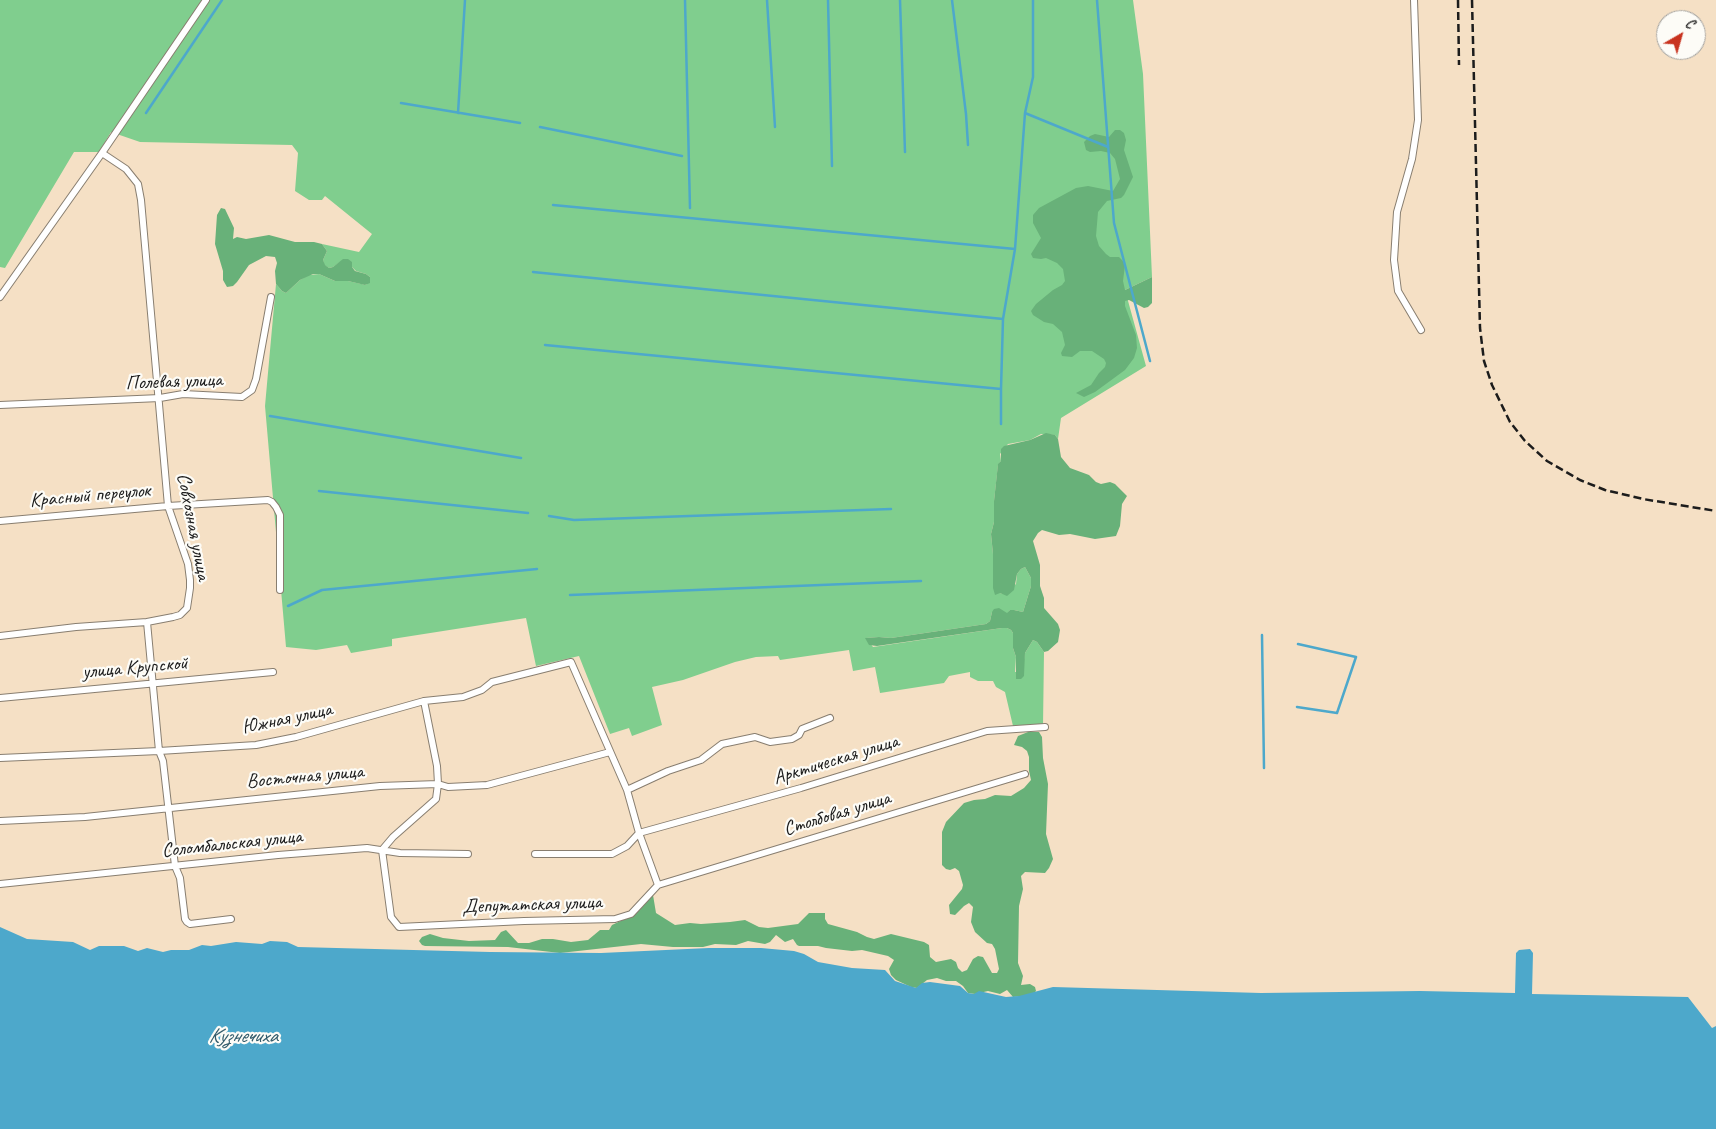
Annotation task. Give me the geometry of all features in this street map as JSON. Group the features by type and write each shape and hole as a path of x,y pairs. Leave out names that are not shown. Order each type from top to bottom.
{"street":[{"path":"0,298 206,0"},
{"path":"1414,0 1418,120 1412,159 1397,212 1394,260 1398,291 1421,330"},
{"name":"Совхозная улица","path":"102,153 126,169 138,184 142,200 168,506 188,564 190,588 187,608 173,617 147,622"},
{"name":"Полевая улица","path":"0,405 160,398 183,394 242,397 252,390 256,379 271,297"},
{"name":"Красный переулок","path":"0,521 168,506 268,500 272,502 280,515 280,590"},
{"path":"0,636 76,627 147,622 159,751 163,761 175,866 180,878 185,919 190,924 231,919"},
{"name":"Южная улица","path":"0,758 256,745 424,701 463,697 482,690 492,682 571,662 610,752"},
{"name":"улица Крупской","path":"0,698 274,672"},
{"path":"382,850 393,837 436,799 438,784 436,766 424,701"},
{"path":"626,790 668,771 701,760 722,744 754,737 770,742 792,739 800,735 802,729 830,718"},
{"name":"Арктическая улица","path":"639,833 792,790 987,731 1045,727"},
{"path":"610,752 626,790 658,885"},
{"name":"Восточная улица","path":"0,820 85,817 380,786 438,784 448,786 487,786 610,752"},
{"name":"Столбовая улица","path":"658,885 1025,774"},
{"path":"535,854 612,854 627,846 639,833"},
{"name":"Соломбальская улица","path":"0,884 367,848 400,853 468,854"},
{"name":"Депутатская улица","path":"382,850 391,917 399,927 615,919 631,914 658,885"}],"green space":[{"path":"0,0 1133,0 1143,74 1152,277 1125,290 1146,366 1061,418 1058,439 1055,435 1041,434 1030,440 1008,444 1000,454 1001,461 998,465 994,522 991,534 993,584 1000,593 1004,594 1016,584 1017,574 1025,567 1031,578 1031,586 1023,612 1010,610 1007,614 992,612 990,621 986,624 891,638 866,638 873,647 1007,628 1013,633 1013,648 1016,657 1015,672 1024,671 1025,653 1033,640 1037,642 1044,652 1043,726 1013,726 1005,692 996,687 993,681 978,681 970,677 970,672 949,676 944,683 880,693 875,667 853,671 849,650 780,660 778,656 756,657 735,662 683,680 652,687 662,725 632,736 629,728 610,734 579,656 536,666 526,618 392,639 392,646 351,653 347,645 316,650 286,647 265,406 276,284 286,293 300,280 309,275 319,274 335,281 348,281 366,285 370,277 356,271 352,267 340,262 329,268 324,265 323,260 327,251 322,244 359,252 372,234 325,196 322,200 309,200 295,191 298,153 292,145 140,142 111,132 99,152 74,152 5,268 0,267"},
{"path":"1115,130 1120,130 1124,133 1126,140 1124,150 1133,177 1121,198 1107,201 1098,212 1096,236 1099,246 1106,254 1110,257 1119,257 1123,261 1125,265 1123,281 1125,290 1152,277 1152,303 1144,308 1129,300 1125,301 1125,306 1136,335 1137,348 1134,358 1125,370 1095,392 1084,397 1076,393 1091,385 1106,363 1104,359 1092,351 1080,351 1072,357 1062,356 1061,353 1065,345 1062,332 1053,324 1044,322 1033,315 1031,311 1036,304 1065,281 1063,269 1057,263 1046,258 1033,258 1031,254 1041,238 1033,223 1033,215 1039,208 1076,188 1088,186 1113,191 1120,179 1115,159 1110,153 1086,150 1084,142 1095,134 1109,137"},
{"path":"221,208 225,209 234,228 233,239 237,237 246,239 269,235 295,242 322,244 327,251 323,260 325,265 329,268 333,267 343,259 348,259 352,262 352,267 355,271 370,277 370,283 365,285 348,281 335,281 319,274 313,274 300,280 286,293 276,284 275,271 277,263 275,257 266,256 249,265 233,286 227,287 223,280 223,271 215,244 217,215"},
{"path":"1046,433 1055,435 1058,439 1061,457 1070,468 1089,475 1101,484 1110,482 1115,484 1127,496 1122,504 1120,526 1116,536 1095,539 1070,534 1059,535 1042,530 1033,541 1040,565 1040,586 1044,598 1044,608 1058,624 1060,630 1058,642 1048,651 1044,652 1037,642 1033,640 1025,653 1024,676 1021,679 1016,679 1013,633 1007,628 877,646 869,645 865,638 891,638 986,624 990,621 994,609 999,608 1007,613 1010,610 1023,612 1031,586 1031,578 1025,567 1017,574 1014,590 1007,596 1000,593 995,595 993,588 991,534 994,522 998,464 1001,461 1001,449 1004,446 1030,440"},
{"path":"1028,732 1039,732 1042,737 1043,758 1048,784 1046,834 1053,859 1045,873 1025,872 1021,876 1023,889 1019,906 1018,963 1023,976 1021,985 1030,984 1035,987 1036,991 1032,995 1013,997 1007,990 1000,994 988,991 975,994 968,993 956,981 946,981 937,978 927,980 917,988 911,987 896,980 891,975 889,969 894,960 888,956 862,950 852,951 818,946 799,946 793,939 785,942 776,935 770,942 765,944 748,941 736,945 715,944 703,947 673,947 641,944 560,953 508,947 425,946 419,941 422,937 430,934 443,938 469,941 495,940 501,932 506,930 518,943 529,943 542,939 571,942 588,940 600,930 609,930 612,925 631,916 653,895 656,913 675,925 745,920 759,927 768,928 798,924 809,913 825,913 825,919 828,924 857,932 867,937 874,939 891,934 924,942 929,945 930,957 936,962 951,959 956,962 962,972 967,970 973,959 978,956 983,957 992,973 997,973 999,969 995,949 992,944 987,943 975,932 971,922 973,907 969,903 955,915 950,914 949,905 963,885 959,871 955,868 946,869 942,865 942,832 946,822 964,803 995,795 1011,796 1024,788 1031,780 1027,751 1022,747 1014,745 1018,736"}],"water":[{"name":"Кузнечиха","path":"0,927 27,939 73,942 90,950 99,946 124,946 138,951 147,948 163,952 189,950 202,945 211,946 236,942 262,944 270,941 287,942 298,947 490,952 601,953 709,948 761,948 794,951 818,962 852,968 885,970 895,981 916,988 922,983 930,982 960,986 968,993 974,994 979,991 1006,997 1019,996 1053,987 1261,993 1420,991 1515,993 1516,953 1519,950 1530,949 1533,953 1532,994 1688,997 1712,1028 1716,1026 1716,1129 0,1129"}],"waterway":[{"path":"146,113 222,0"},
{"path":"458,113 465,0"},
{"path":"685,0 690,208"},
{"path":"767,0 775,127"},
{"path":"828,0 832,166"},
{"path":"900,0 905,152"},
{"path":"952,0 968,145"},
{"path":"1001,424 1003,319 1015,249 1025,113 1033,77 1033,0"},
{"path":"1097,0 1114,223 1150,361"},
{"path":"401,103 520,123"},
{"path":"1025,113 1108,147"},
{"path":"540,127 682,156"},
{"path":"553,205 1015,249"},
{"path":"533,272 1003,319"},
{"path":"545,345 1001,389"},
{"path":"270,416 521,458"},
{"path":"319,491 528,513"},
{"path":"549,516 574,520 891,509"},
{"path":"288,606 322,590 537,569"},
{"path":"570,595 921,581"},
{"path":"1262,635 1264,768"},
{"path":"1297,707 1337,713 1356,657 1298,644"}],"railway":[{"path":"1458,0 1459,65"},
{"path":"1472,0 1480,328 1484,361 1492,385 1510,422 1525,441 1547,461 1580,480 1605,490 1643,499 1716,511"}]}
